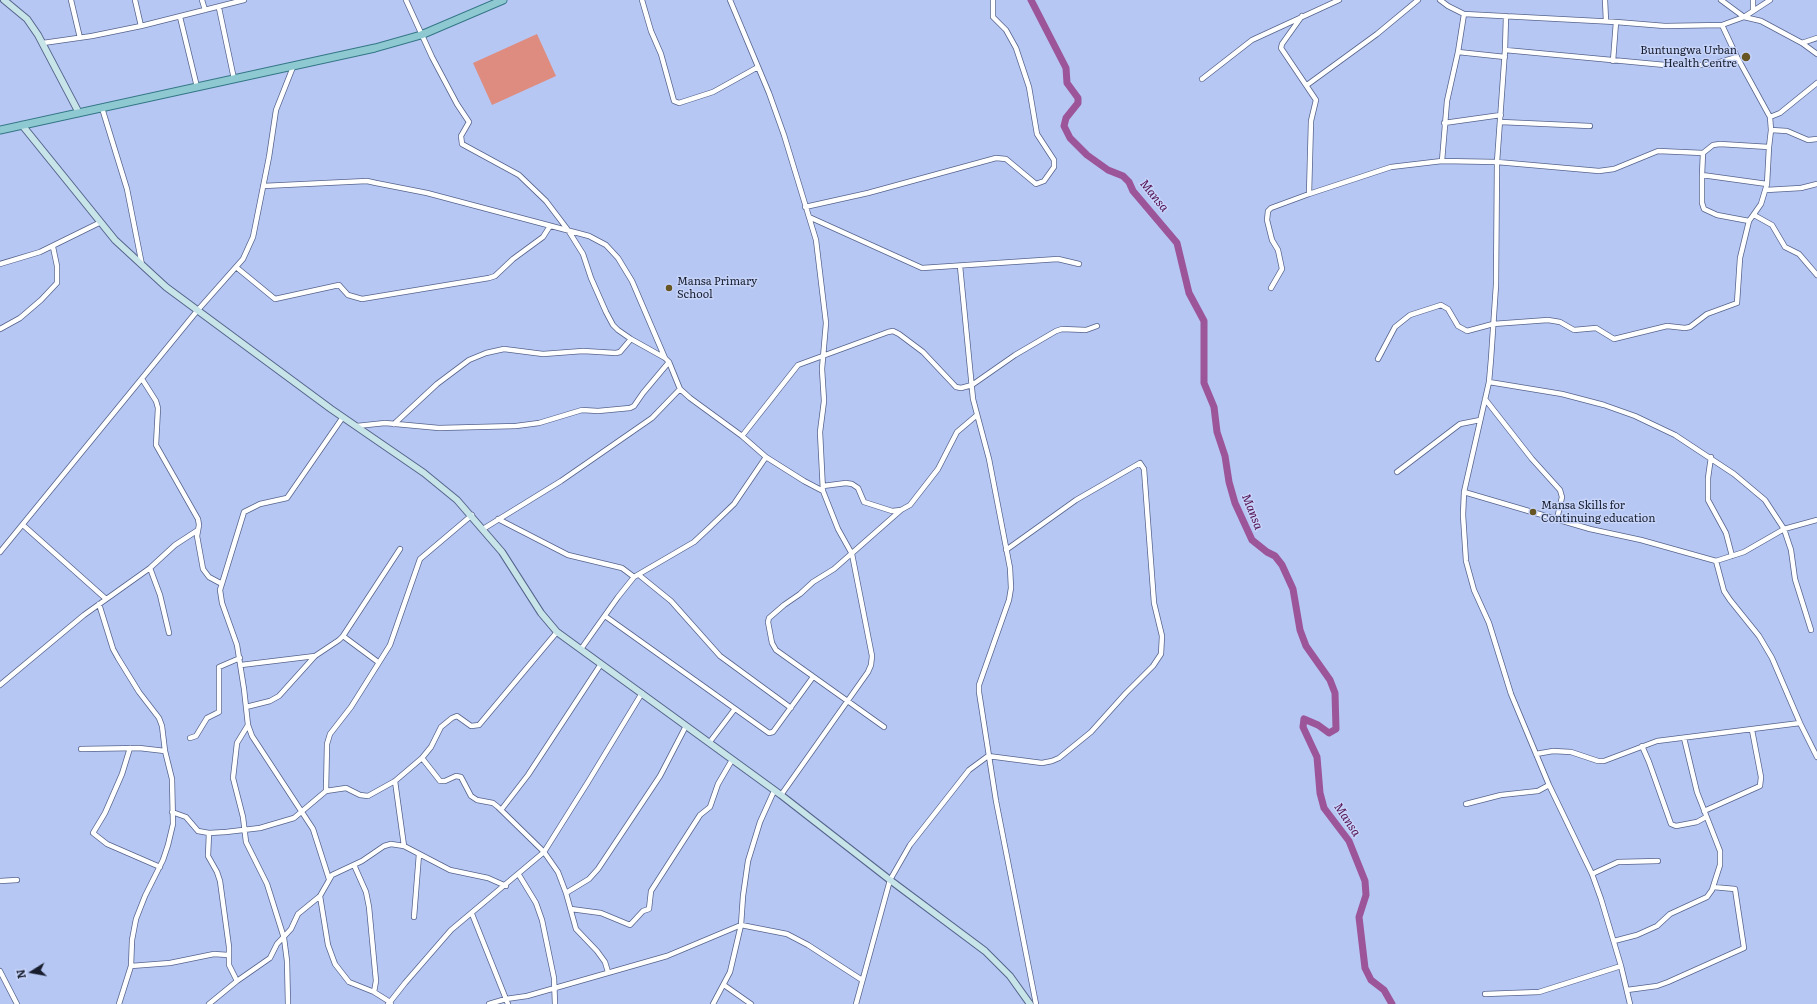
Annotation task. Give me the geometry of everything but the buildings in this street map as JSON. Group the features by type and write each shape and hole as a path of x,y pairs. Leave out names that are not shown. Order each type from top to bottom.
{"main road":[{"path":"0,130 375,48 421,35 503,0"}],"street":[{"path":"4,0 27,19 43,43 79,113"},
{"path":"71,0 80,38"},
{"path":"136,0 141,26"},
{"path":"202,0 205,10"},
{"path":"43,43 80,38 141,26 219,8 244,0"},
{"path":"406,0 421,35 456,104 469,122 461,136 462,144 524,179 546,200 583,254 606,312 618,330 667,360"},
{"path":"642,0 651,31 661,54 674,101 679,102 713,92 758,67"},
{"path":"730,0 784,135 809,217 818,253 826,323 823,356 824,401 820,432 823,488 838,529 852,554 872,656 871,665 868,672 781,795"},
{"path":"805,207 868,193 996,158 1006,159 1036,184 1044,181 1054,167 1054,160 1037,134 1029,87 1016,48 1006,30 994,17 993,0"},
{"path":"1202,79 1252,40 1339,0"},
{"path":"1307,85 1377,34 1418,0"},
{"path":"1441,0 1464,14 1606,21 1665,26 1722,25 1744,17 1770,0"},
{"path":"1605,0 1606,21"},
{"path":"1721,0 1744,17 1761,21 1802,43 1817,54"},
{"path":"1753,0 1753,10"},
{"path":"219,8 234,79"},
{"path":"1442,161 1444,123 1464,14"},
{"path":"1302,16 1282,44 1281,48 1316,100 1311,121 1309,194"},
{"path":"1506,16 1505,57 1500,115 1501,122 1497,162 1496,286 1489,382 1464,492 1463,515 1466,561 1470,577 1489,623 1511,694 1549,785 1592,874 1614,941 1630,1004"},
{"path":"180,17 197,87"},
{"path":"1613,61 1616,22"},
{"path":"1378,359 1395,327 1410,315 1441,305 1448,309 1458,326 1467,331 1493,324 1548,320 1560,322 1574,330 1596,328 1614,339 1666,326 1685,328 1690,327 1706,314 1737,303 1740,258 1749,221 1761,204 1766,190 1771,130 1770,117 1737,57 1722,25"},
{"path":"1802,43 1817,38"},
{"path":"1505,50 1613,61 1700,66 1720,64 1737,57"},
{"path":"1458,52 1505,57"},
{"path":"0,552 197,311 236,267 248,250 253,237 276,110 293,67"},
{"path":"1770,117 1780,113 1817,83"},
{"path":"102,108 127,189 142,266"},
{"path":"1444,123 1500,115"},
{"path":"1501,122 1590,126"},
{"path":"22,125 115,240 142,266 197,311 443,488 472,515 502,552 542,613 557,632 781,795 890,880 985,951 1010,976 1030,1004"},
{"path":"1771,130 1787,131 1808,140 1817,139"},
{"path":"1749,221 1716,215 1704,209 1702,203 1703,154 1713,145 1720,144 1769,147"},
{"path":"1271,288 1282,269 1278,250 1270,235 1267,220 1268,211 1309,194 1391,168 1442,161 1497,162 1606,171 1658,151 1703,154"},
{"path":"1702,175 1767,184"},
{"path":"263,186 367,181 376,182 427,193 589,236 606,245 618,258 632,281 680,389 742,436 766,457 804,481 823,488 846,483 852,484 858,488 864,502 892,510 901,510"},
{"path":"1766,190 1801,188 1817,184"},
{"path":"1754,215 1772,225 1785,246 1799,254 1817,275"},
{"path":"809,217 922,268 1058,260 1079,264"},
{"path":"0,264 33,255 53,247 101,222"},
{"path":"236,267 275,299 280,299 309,290 339,285 348,295 362,299 489,278 543,237 550,226"},
{"path":"0,329 20,318 41,300 57,283 57,266 53,247"},
{"path":"960,266 972,386 977,415 989,459 1011,581 1009,600 979,685 988,756 1036,1004"},
{"path":"742,436 793,369 798,365 888,332 893,331 923,352 956,387 961,388 972,386 1015,355 1056,331 1062,329 1086,330 1097,326"},
{"path":"394,424 450,374 469,360 486,353 508,349 543,354 583,352 616,353 620,352 631,339"},
{"path":"356,426 385,423 439,428 516,426 539,423 582,410 598,411 630,408 634,406 667,360"},
{"path":"142,379 156,401 158,408 156,445 191,504 198,519 197,536 203,569 209,577 222,584"},
{"path":"1489,382 1562,394 1610,407 1635,416 1675,435 1711,457 1764,500 1784,529 1791,550 1795,579 1811,630"},
{"path":"483,529 561,481 652,418 680,389"},
{"path":"1485,399 1532,459 1560,490 1562,497 1557,519"},
{"path":"884,727 846,702 776,650 769,629 769,618 813,582 834,569 901,510 910,504 938,469 957,432 977,415"},
{"path":"329,880 313,829 256,745 248,725 240,658 235,637 222,603 222,584 244,512 260,504 287,498 343,417"},
{"path":"1397,472 1460,424 1480,420"},
{"path":"581,649 618,597 634,578 694,542 734,504 766,457"},
{"path":"1711,457 1708,500 1726,533 1732,556"},
{"path":"856,1004 890,880 910,845 958,783 972,767 988,756 1042,763 1052,762 1059,758 1091,732 1153,666 1161,654 1163,647 1154,603 1144,469 1140,463 1138,462 1076,500 1006,550"},
{"path":"1464,492 1590,529 1641,540 1716,561 1744,552 1784,529 1817,520"},
{"path":"326,791 327,744 330,734 351,707 390,645 396,632 420,559 472,515"},
{"path":"498,519 568,555 622,568 634,578"},
{"path":"23,525 106,599"},
{"path":"0,685 99,604 150,568 175,545 198,530"},
{"path":"246,707 270,701 280,696 315,656 339,640 400,549"},
{"path":"1716,561 1724,591 1759,636 1772,658 1800,723 1817,755"},
{"path":"150,568 160,595 169,634"},
{"path":"639,575 670,602 720,656 791,708"},
{"path":"99,604 116,654 139,692 159,718 162,726 165,751 172,779 173,824 168,845 160,867 145,896 136,919 132,940 131,966 119,1004"},
{"path":"605,616 769,734 773,732 813,677"},
{"path":"172,812 186,817 198,831 209,833 244,830 285,822 303,813 326,791 346,788 364,796 395,781 422,758 431,747 440,727 452,718 457,716 471,726 479,725 557,632"},
{"path":"342,636 378,662"},
{"path":"241,665 315,656"},
{"path":"190,738 196,736 207,718 219,712 219,667 240,658"},
{"path":"501,810 528,775 601,664"},
{"path":"320,896 328,945 335,964 349,982 374,992 389,1003 451,930 506,886 544,852 642,693"},
{"path":"709,743 734,710"},
{"path":"1536,754 1561,751 1576,753 1598,761 1604,761 1657,741 1800,723"},
{"path":"248,725 237,743 233,778 249,849 267,884 284,938 287,961 288,1004"},
{"path":"566,893 589,879 598,869 660,776 686,726"},
{"path":"1704,811 1760,786 1761,777 1752,730"},
{"path":"1614,941 1637,935 1657,926 1670,914 1706,897 1713,887 1721,856 1697,792 1684,738"},
{"path":"1642,746 1653,772 1671,824 1676,826 1697,822 1706,817"},
{"path":"81,749 130,748 165,751"},
{"path":"130,748 120,780 105,813 93,833 107,844 160,867"},
{"path":"422,758 440,781 445,781 459,775 471,796 477,800 493,803 544,852 558,872 566,893 576,929 601,956 608,972"},
{"path":"571,909 601,912 630,925 643,911 650,909 651,891 700,815 710,807 718,784 732,760"},
{"path":"395,781 404,846"},
{"path":"1466,804 1501,795 1538,791 1549,785"},
{"path":"713,1004 730,972 741,925 748,861 760,822 774,791"},
{"path":"209,833 208,856 220,881 230,969 237,980"},
{"path":"209,1004 237,980 270,958 277,944 284,938 302,910 320,896 329,880 337,872 354,865 384,846 392,844 404,846 450,870 488,878 506,886"},
{"path":"414,917 419,854"},
{"path":"1592,874 1618,862 1658,860"},
{"path":"354,865 366,892 369,907 376,981 374,992"},
{"path":"519,875 536,903 542,920 554,988 555,1004"},
{"path":"0,881 17,880"},
{"path":"1627,990 1657,986 1744,948 1735,889 1713,887"},
{"path":"472,914 507,1001"},
{"path":"489,1004 527,996 667,956 741,925 787,934 808,945 862,980"},
{"path":"131,966 170,962 214,954 228,955"},
{"path":"1485,994 1539,992 1621,966"},
{"path":"0,971 17,1004"},
{"path":"724,984 751,1004"}],"shaded area":[{"path":"537,34 556,76 492,105 473,63"}],"waterway":[{"name":"Mansa","path":"1031,0 1066,68 1067,83 1078,98 1078,103 1066,118 1064,126 1070,138 1087,155 1108,170 1123,176 1129,182 1133,191 1177,243 1189,293 1204,321 1204,383 1214,407 1217,432 1225,456 1229,482 1235,503 1252,540 1267,552 1275,556 1282,565 1293,589 1300,630 1306,646 1330,680 1335,693 1336,729 1329,733 1318,725 1304,719 1303,727 1317,757 1320,793 1324,808 1349,841 1365,881 1366,895 1359,917 1365,968 1371,980 1384,990 1392,1004"}],"place":[{"name":"Buntungwa Urban Health Centre","path":"1746,57"},
{"name":"Mansa Primary School","path":"669,288"},
{"name":"Mansa Skills for Continuing education","path":"1533,512"}]}
